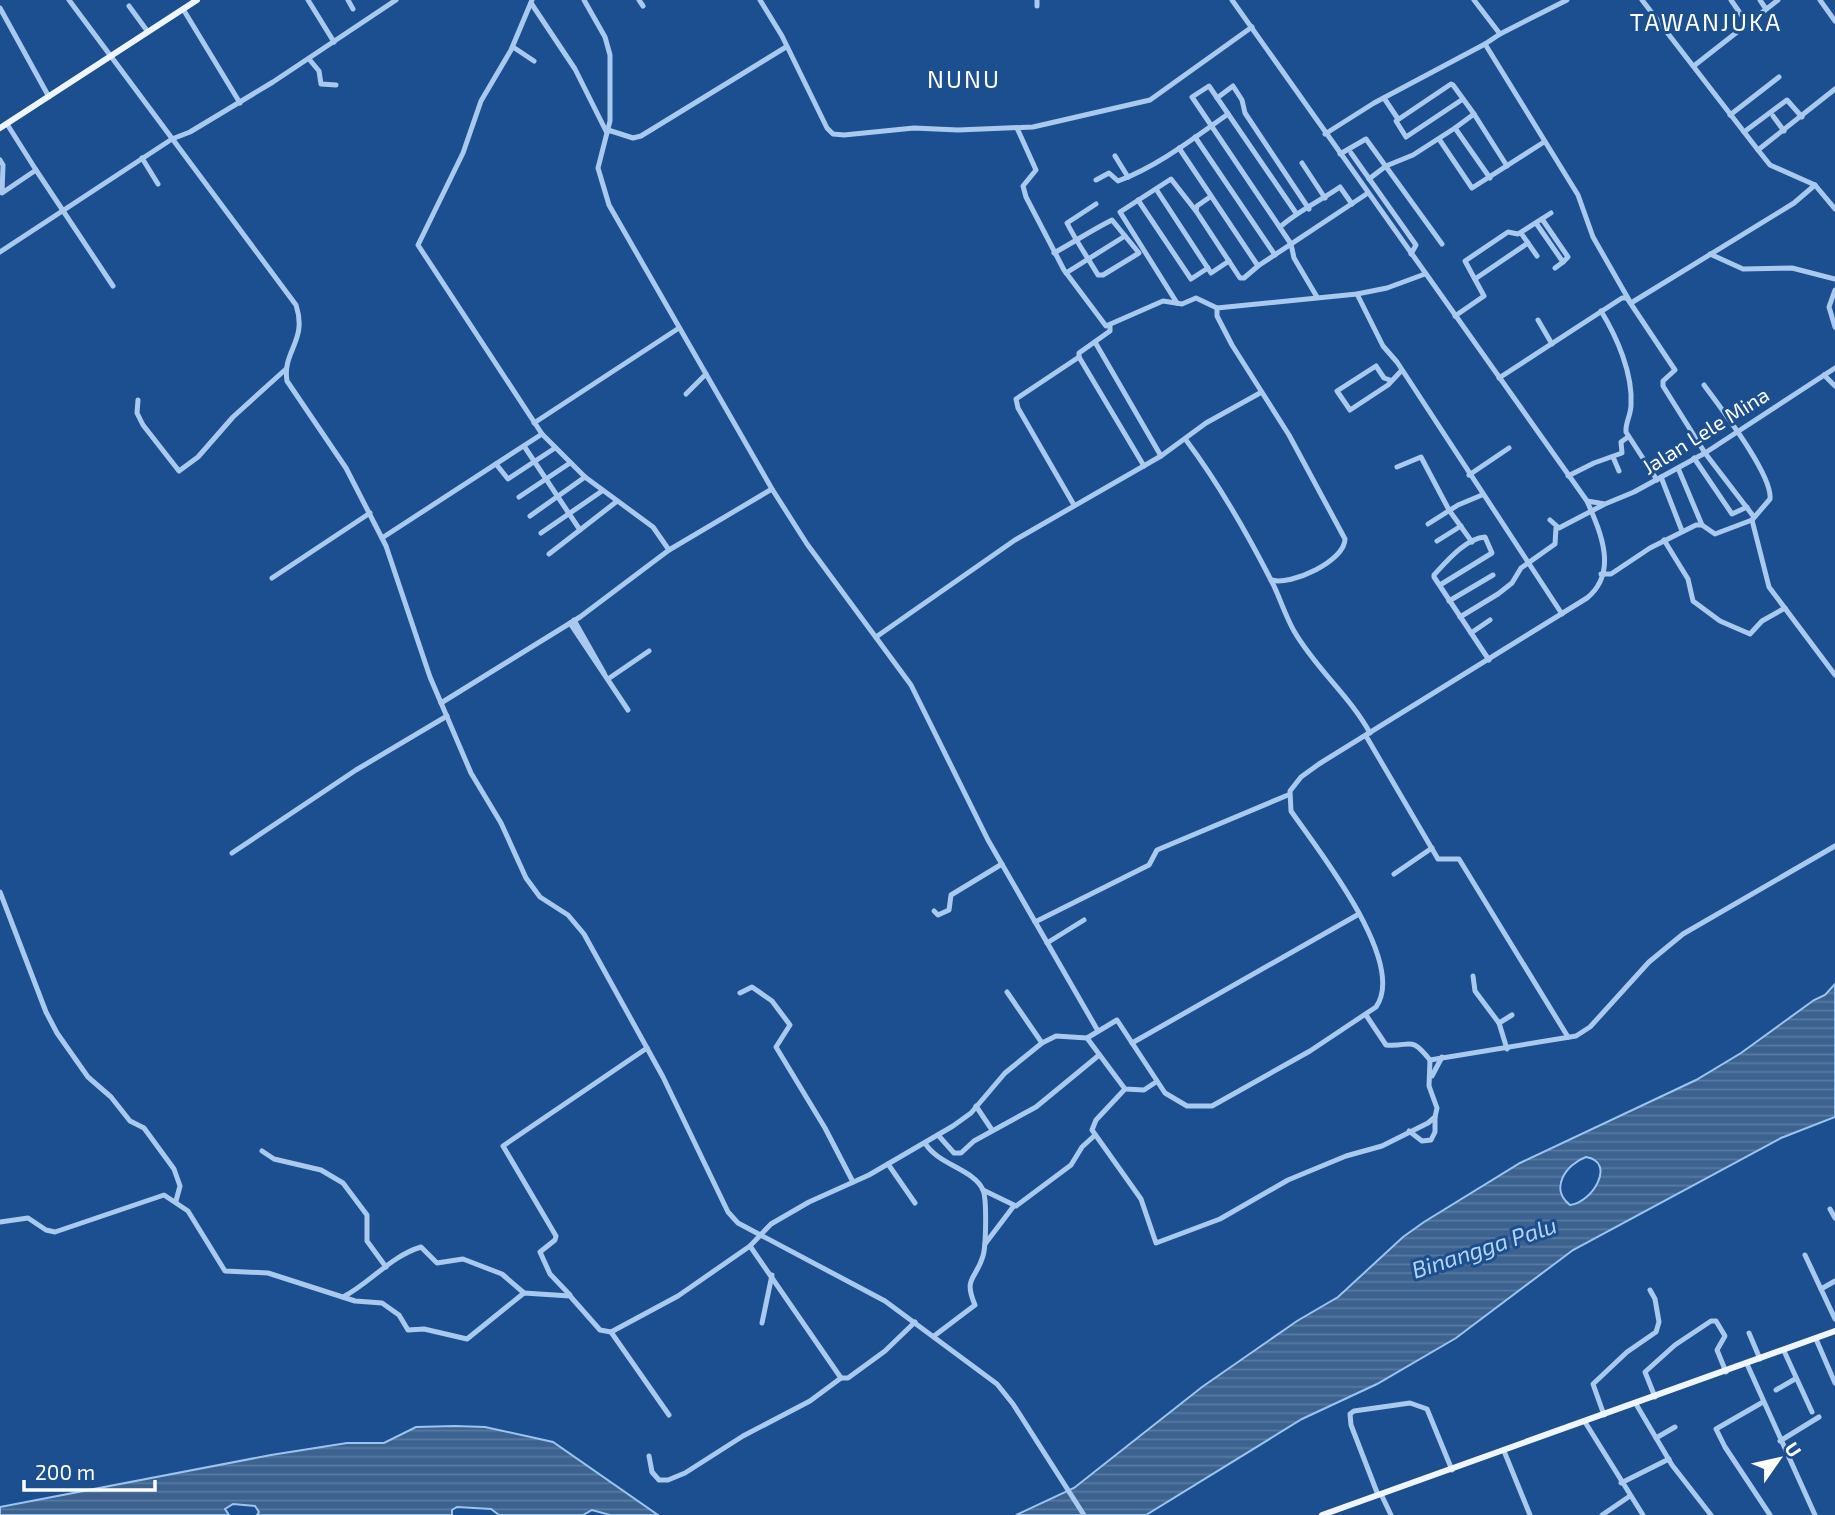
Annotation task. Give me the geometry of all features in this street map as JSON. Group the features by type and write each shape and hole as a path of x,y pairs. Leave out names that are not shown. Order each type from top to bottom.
{"main road":[{"path":"0,128 197,0"},
{"path":"1322,1515 1835,1331"}],"street":[{"path":"69,0 113,55 296,305 301,320 300,335 286,369 233,417 198,457 179,471 143,425 137,413 138,400"},
{"path":"308,0 334,42"},
{"path":"348,0 353,9"},
{"path":"0,252 172,139 190,132 240,103 396,0"},
{"path":"584,0 605,37 610,55 611,108 598,168 602,190 772,489 923,706 1002,864 1098,1031"},
{"path":"760,0 827,128 834,134 863,135 914,128 1017,128 1051,124 1150,100 1252,27"},
{"path":"1035,922 1149,865 1157,850 1288,795 1304,774 1594,592 1601,574 1605,546 1587,501 1232,0"},
{"path":"1474,0 1500,34"},
{"path":"1325,134 1384,98 1567,0"},
{"path":"1642,0 1770,165 1815,185 1835,209"},
{"path":"1731,0 1747,23"},
{"path":"1760,0 1766,9"},
{"path":"1695,65 1778,0"},
{"path":"1821,0 1835,21"},
{"path":"532,1 575,69 608,131 634,138 786,47"},
{"path":"532,1 513,47 481,102 463,153 418,245 542,434 585,477 653,527 669,550"},
{"path":"129,6 148,32"},
{"path":"0,8 49,97"},
{"path":"183,9 240,103"},
{"path":"1485,44 1578,195 1593,237 1675,370 1662,384 1705,453 1753,518 1769,587 1835,675"},
{"path":"513,47 534,61"},
{"path":"309,59 319,71 321,83 336,85"},
{"path":"1730,115 1779,77"},
{"path":"1217,98 1231,84 1242,100 1245,113 1309,209"},
{"path":"1398,118 1449,84 1453,85 1507,166"},
{"path":"1296,213 1209,86 1192,97 1291,244 1294,258 1317,297"},
{"path":"1758,150 1835,89"},
{"path":"1242,100 1249,95"},
{"path":"1384,98 1406,136 1464,99"},
{"path":"1744,132 1787,100 1802,117"},
{"path":"1096,180 1110,173 1118,181 1128,177 1179,148 1228,114"},
{"path":"1362,184 1386,166 1406,159 1439,139 1474,114"},
{"path":"1773,116 1784,131"},
{"path":"7,124 113,286"},
{"path":"1017,128 1036,170 1023,189 1066,273 1100,320 1110,327"},
{"path":"1455,128 1490,178"},
{"path":"1195,136 1275,255"},
{"path":"1340,154 1365,138 1442,244"},
{"path":"1439,139 1468,185 1475,188 1544,142"},
{"path":"1179,148 1258,267"},
{"path":"1351,153 1416,245 1411,254"},
{"path":"1115,156 1128,177"},
{"path":"142,158 158,184"},
{"path":"0,160 3,165 3,194 36,170"},
{"path":"1302,163 1325,198"},
{"path":"1177,303 1120,212 1156,189 1173,180 1241,279 1368,193"},
{"path":"1630,301 1794,203 1815,185"},
{"path":"1280,227 1296,213 1309,209 1341,187 1352,204"},
{"path":"1156,189 1211,273 1229,261"},
{"path":"1196,211 1196,206 1210,197"},
{"path":"1138,200 1191,279 1208,268"},
{"path":"1054,253 1077,240 1112,220 1139,253 1100,276 1088,259 1077,240 1067,221 1096,204"},
{"path":"1455,316 1484,298 1465,261 1508,232 1521,233 1551,213"},
{"path":"1542,219 1568,258 1555,268"},
{"path":"1536,223 1563,262"},
{"path":"1521,233 1537,256"},
{"path":"1066,273 1125,236"},
{"path":"1475,279 1528,243"},
{"path":"1710,254 1743,269 1792,268 1835,279"},
{"path":"1144,466 1079,358 1079,353 1110,331 1110,327 1163,301 1177,303 1196,298 1217,308 1357,294 1387,288 1425,274"},
{"path":"1835,289 1829,307 1835,327"},
{"path":"1357,294 1387,354 1402,370 1562,614"},
{"path":"1499,378 1622,298 1630,301"},
{"path":"1217,308 1220,323 1260,393 1289,435 1345,542 1341,551 1314,571 1289,581 1271,580"},
{"path":"1601,311 1619,345 1628,384 1631,407 1625,430 1659,479 1682,531"},
{"path":"1538,320 1552,344"},
{"path":"534,423 679,328"},
{"path":"1095,342 1161,456"},
{"path":"1074,505 1016,404 1016,399 1079,358"},
{"path":"1390,380 1384,378 1376,366 1337,391 1350,410 1388,385 1402,370"},
{"name":"Jalan Lele Mina","path":"1556,528 1659,479 1705,453 1835,368"},
{"path":"286,369 290,387 329,441 382,538 441,703 471,773 501,823 528,883 540,897 568,915 578,926 647,1048 728,1212 738,1223 864,1289 915,1322 1003,1391 1083,1515"},
{"path":"686,394 706,374"},
{"path":"1824,375 1835,386"},
{"path":"1678,467 1702,525 1715,534 1753,518 1770,499 1770,490 1737,431 1704,385"},
{"path":"876,637 990,556 1161,456 1206,423 1260,393"},
{"path":"382,538 542,434"},
{"path":"1568,476 1623,453 1621,442 1628,437"},
{"path":"1186,439 1211,473 1271,580 1303,646 1324,675 1353,704 1432,848 1441,860 1458,859 1568,1037"},
{"path":"524,446 580,530"},
{"path":"1469,475 1509,447"},
{"path":"496,464 508,479 555,448"},
{"path":"1396,467 1421,457 1449,510 1472,542"},
{"path":"1613,457 1619,471"},
{"path":"1695,458 1732,514 1747,507"},
{"path":"519,497 570,463"},
{"path":"530,516 585,477"},
{"path":"441,703 572,621 669,550 772,489"},
{"path":"541,533 602,491"},
{"path":"1428,524 1449,510 1482,495"},
{"path":"1587,501 1605,504"},
{"path":"549,554 616,502"},
{"path":"272,578 370,513"},
{"path":"1460,617 1512,583 1528,562 1557,542 1556,528 1550,520"},
{"path":"1601,574 1611,574 1664,540 1702,525"},
{"path":"1437,541 1461,526"},
{"path":"1440,585 1493,552 1484,536 1450,556 1447,565 1434,574 1440,585 1449,601 1489,660"},
{"path":"1664,540 1688,579 1693,601 1720,621 1750,634 1762,621 1785,608"},
{"path":"1449,601 1493,575"},
{"path":"1471,633 1490,620"},
{"path":"572,621 628,710"},
{"path":"606,676 649,652"},
{"path":"232,853 356,770 447,716"},
{"path":"647,1048 503,1146 556,1236 555,1240 540,1252 541,1260 600,1330 611,1332 678,1296 750,1246 771,1224 801,1206 888,1164 963,1120 1005,1073 1042,1042 1056,1036 1087,1038 1117,1020 1165,1093 1187,1105 1216,1106 1366,1015 1381,1000 1382,978 1378,948 1359,914 1291,811 1288,795"},
{"path":"1430,1060 1568,1037 1590,1027 1649,962 1684,934 1835,846"},
{"path":"1394,874 1432,848"},
{"path":"933,911 938,915 948,910 951,895 1002,864"},
{"path":"0,892 46,1012 57,1033 88,1077 111,1097 130,1121 144,1128 174,1169 180,1186 176,1201"},
{"path":"1132,1043 1359,914"},
{"path":"1047,943 1084,920"},
{"path":"1473,976 1475,991 1499,1023 1507,1049"},
{"path":"740,993 752,987 767,995 790,1025 776,1047 825,1128 853,1182"},
{"path":"1007,992 1042,1042"},
{"path":"1366,1015 1386,1045 1408,1041 1417,1044 1430,1060 1431,1078"},
{"path":"1499,1023 1512,1015"},
{"path":"1087,1038 1125,1089 1144,1090 1156,1082"},
{"path":"938,1135 958,1154 992,1130 1036,1107 1098,1056"},
{"path":"1409,1131 1422,1141 1431,1140 1435,1132 1437,1108 1429,1086 1442,1057"},
{"path":"1125,1089 1092,1126 1094,1136 1141,1199 1156,1243 1220,1219 1288,1180 1346,1156 1382,1146 1435,1117"},
{"path":"976,1106 992,1130"},
{"path":"985,1244 1013,1208 1071,1164 1082,1147 1094,1136"},
{"path":"925,1143 933,1155 957,1168 983,1190 1013,1208"},
{"path":"262,1152 274,1159 314,1168 340,1180 367,1215 367,1241 386,1267"},
{"path":"888,1164 915,1203"},
{"path":"934,1336 975,1305 969,1284 983,1257 985,1244 983,1190"},
{"path":"0,1222 28,1218 46,1230 55,1232 164,1195 176,1201 203,1231 225,1271 268,1273 343,1297 372,1301 391,1308 408,1330 442,1331 467,1339 524,1293"},
{"path":"1830,1209 1835,1218"},
{"path":"750,1246 841,1378"},
{"path":"343,1297 361,1288 386,1267 421,1247 437,1264 456,1259 502,1273 524,1293 570,1296"},
{"path":"1805,1255 1835,1319"},
{"path":"761,1323 772,1275"},
{"path":"1821,1289 1835,1280"},
{"path":"1604,1415 1593,1384 1630,1349 1656,1332 1659,1322 1654,1296 1650,1290"},
{"path":"1655,1397 1645,1372 1675,1345 1711,1321 1716,1321 1725,1336 1717,1350 1726,1371"},
{"path":"649,1457 653,1474 659,1480 673,1478 810,1401 841,1378 849,1378 915,1322"},
{"path":"611,1332 668,1415"},
{"path":"1749,1333 1760,1359"},
{"path":"1816,1339 1835,1383"},
{"path":"1784,1351 1812,1412"},
{"path":"1747,1364 1815,1515"},
{"path":"1776,1390 1795,1379"},
{"path":"1763,1402 1716,1429 1770,1515"},
{"path":"1391,1515 1379,1495 1351,1425 1350,1414 1354,1411 1404,1404 1427,1409 1452,1470"},
{"path":"1636,1404 1669,1459 1711,1515"},
{"path":"1780,1441 1819,1417"},
{"path":"1585,1422 1643,1515"},
{"path":"1656,1438 1675,1427"},
{"path":"1504,1451 1530,1515"},
{"path":"1622,1483 1669,1459"},
{"path":"1602,1515 1630,1496"}],"water":[{"name":"Binangga Palu","path":"1835,984 1835,1117 1781,1138 1573,1250 1456,1338 1377,1384 1302,1419 1146,1515 1016,1515 1074,1488 1202,1387 1297,1321 1338,1297 1403,1237 1424,1222 1520,1163 1696,1080 1741,1053 1814,1000 1825,995","holes":["1586,1157 1595,1160 1600,1166 1598,1182 1586,1197 1570,1205 1561,1192 1563,1178 1579,1160"]},
{"path":"416,1427 485,1427 553,1442 658,1515 610,1515 592,1510 583,1515 499,1515 491,1509 457,1507 452,1510 452,1515 257,1515 259,1512 255,1506 233,1504 225,1509 229,1515 0,1515 0,1507 271,1455 347,1443 384,1443"}],"district":[{"name":"TAWANJUKA","path":"1706,21"},
{"name":"NUNU","path":"964,78"}]}
